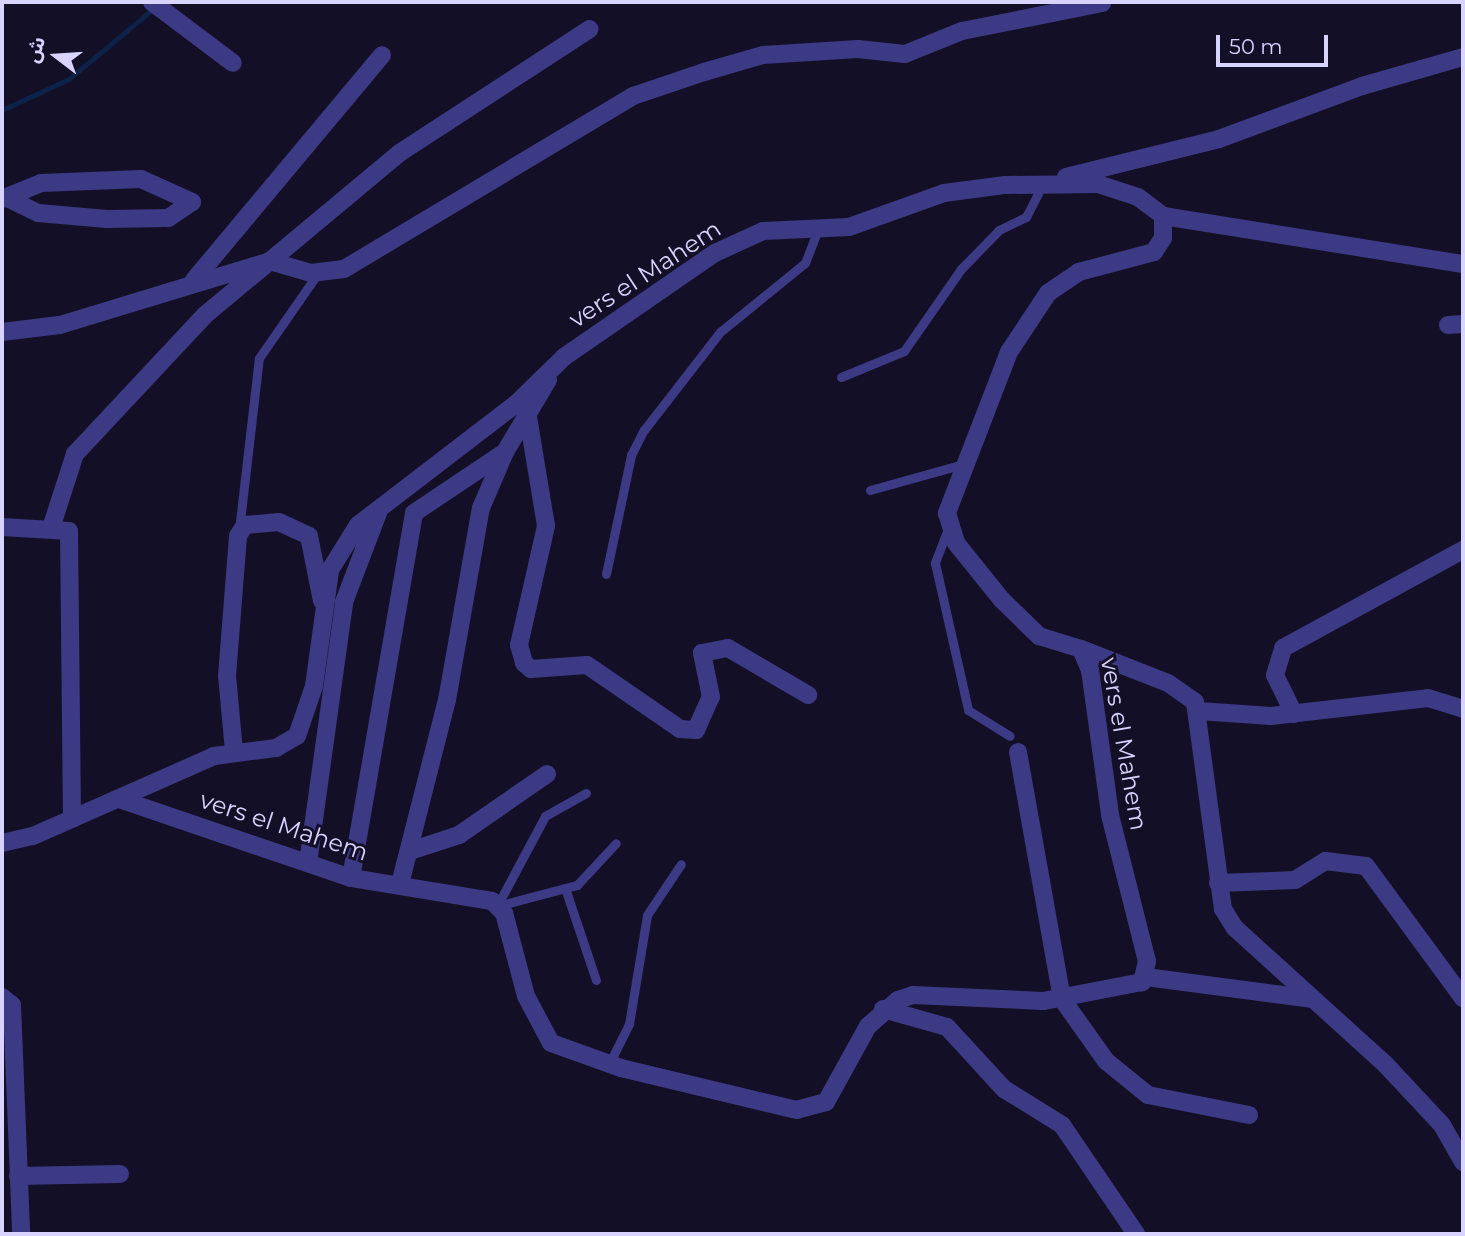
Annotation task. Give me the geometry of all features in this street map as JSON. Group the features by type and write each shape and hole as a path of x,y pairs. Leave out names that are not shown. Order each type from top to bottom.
{"street":[{"path":"152,2 233,62"},
{"path":"2,332 60,326 194,280 270,261 319,272 344,269 633,96 762,55 858,49 905,54 962,31 1102,3"},
{"path":"52,525 75,454 196,324 401,152 590,29"},
{"path":"194,280 382,55"},
{"path":"1042,183 1219,139 1362,86 1463,57"},
{"path":"141,179 192,202 168,218 107,219 38,213 5,199 41,183 141,179"},
{"name":"vers el Mahem","path":"2,843 72,819 233,751 261,751 297,736 314,686 323,604 339,551 358,525 378,513 552,370 715,253 763,232 818,229 872,220 944,193 1042,183 1098,184 1138,197 1163,216"},
{"path":"950,524 947,513 960,465 992,405 1009,352 1048,293 1079,272 1154,252 1166,227 1163,216 1463,264"},
{"path":"400,884 447,700 481,508 505,452 528,417 552,370"},
{"path":"528,417 546,526 519,645 524,663 531,669 587,665 680,729 696,730 711,697 702,653 728,648 808,695"},
{"path":"351,878 414,513 505,452"},
{"path":"309,863 344,601 378,513"},
{"path":"233,751 227,676 238,536 245,525 261,521 289,524 309,536 323,604"},
{"name":"vers el Mahem","path":"950,524 956,542 1039,636 1081,649 1090,670 1110,815 1146,977"},
{"path":"2,527 52,525 69,531 72,819"},
{"path":"1294,714 1275,675 1283,648 1463,550"},
{"path":"1081,649 1183,691 1199,711 1218,883 1235,928 1386,1065 1442,1125 1463,1162"},
{"path":"1199,711 1294,714 1428,698 1463,709"},
{"path":"1014,744 1062,999 1106,1061 1148,1095 1249,1115"},
{"path":"410,851 459,835 547,774"},
{"name":"vers el Mahem","path":"119,799 351,878 460,892 497,906"},
{"path":"1218,883 1295,880 1325,861 1366,866 1463,998"},
{"path":"497,906 526,996 551,1043 609,1064 811,1109 826,1102 883,1009 913,995 1062,999 1136,986 1146,977 1311,999"},
{"path":"5,1006 16,1116 21,1234"},
{"path":"883,1009 947,1027 1004,1089 1062,1125 1136,1234"},
{"path":"2,1144 16,1116"},
{"path":"18,1176 120,1174"}],"lane":[{"path":"841,377 904,351 961,269 999,230 1026,217 1042,183"},
{"path":"606,574 631,455 644,430 720,332 806,263 818,229"},
{"path":"238,536 259,358 319,272"},
{"path":"870,490 960,465"},
{"path":"950,524 935,563 968,710 1014,744"},
{"path":"497,906 545,816 586,793"},
{"path":"497,906 566,891 616,843"},
{"path":"609,1064 629,1024 647,915 681,864"},
{"path":"566,891 596,980"}],"waterway":[{"path":"2,110 69,79 153,9"}]}
